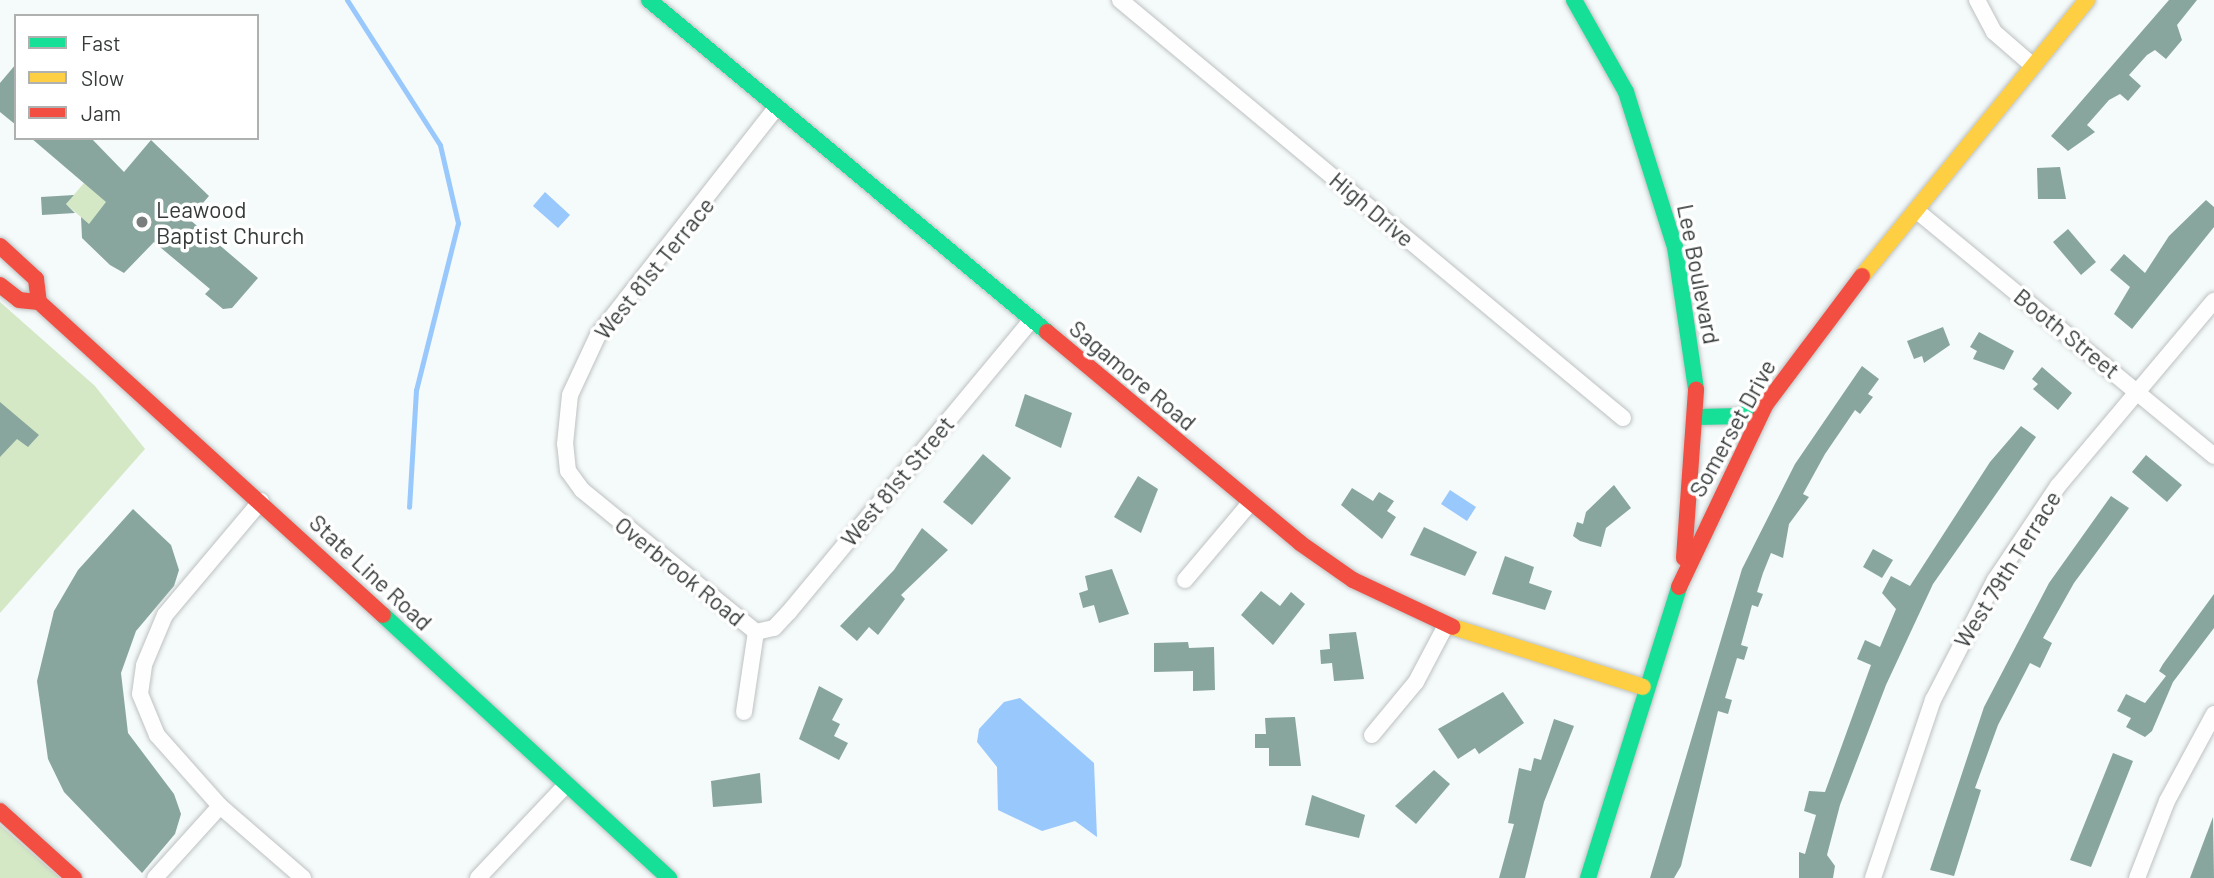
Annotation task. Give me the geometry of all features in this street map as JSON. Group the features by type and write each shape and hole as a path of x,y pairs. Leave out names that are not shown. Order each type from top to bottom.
{"street":[{"name":"Sagamore Road","path":"649,0 1251,502 1353,580 1446,625 1643,687"},
{"name":"High Drive","path":"1120,0 1623,418"},
{"name":"Lee Boulevard","path":"1574,0 1626,93 1652,161 1675,247 1697,417 1683,575"},
{"path":"1977,0 1994,32 2032,65"},
{"name":"Somerset Drive","path":"1588,878 1643,687 1683,575 1766,404 2032,65 2087,0"},
{"name":"West 81st Terrace","path":"565,443 570,395 598,335 777,107"},
{"name":"Booth Street","path":"1917,211 2214,456"},
{"name":"State Line Road","path":"0,246 36,279 38,302"},
{"name":"State Line Road","path":"0,285 19,300 38,302 261,501 669,878"},
{"name":"West 79th Terrace","path":"1873,878 1907,764 1960,642 2028,527 2214,301"},
{"name":"West 81st Street","path":"756,632 774,628 789,612 1031,320"},
{"path":"1697,417 1741,415 1766,404"},
{"name":"Overbrook Road","path":"565,443 568,471 582,490 756,632 744,712"},
{"path":"261,501 165,615 144,665 140,694 157,735 220,806 303,878"},
{"path":"1185,580 1251,502"},
{"path":"1372,735 1416,682 1446,625"},
{"path":"2137,878 2167,801 2214,714"},
{"path":"478,878 567,783"},
{"path":"155,878 220,806"},
{"path":"0,811 74,878"}],"green space":[{"path":"84,183 108,203 90,225 66,204"},
{"path":"0,302 95,386 145,449 0,613"},
{"path":"0,825 60,878 0,878"}],"water":[{"path":"545,192 570,215 558,228 533,206"},
{"path":"1450,490 1476,507 1467,521 1441,504"},
{"path":"1020,698 1094,763 1097,837 1075,821 1042,831 998,810 997,767 977,742 979,729 1004,702"}],"building":[{"path":"2169,0 2197,0 2177,25 2182,40 2166,59 2155,50 2147,55 2129,75 2141,86 2128,101 2120,94 2109,100 2087,125 2095,132 2068,151 2051,136"},
{"path":"14,66 14,123 0,112 0,83"},
{"name":"Leawood Baptist Church","path":"33,140 93,140 124,172 151,140 209,196 189,219 258,278 232,308 223,309 205,294 210,289 154,242 124,273 110,265 82,238 81,217 89,224 106,202"},
{"path":"2060,167 2066,199 2038,199 2037,168"},
{"path":"74,195 66,204 75,213 42,215 41,197"},
{"path":"2206,200 2214,207 2214,227 2132,329 2114,314 2130,287 2110,270 2124,254 2145,273 2169,236"},
{"path":"2068,229 2096,262 2081,275 2053,242"},
{"path":"1943,327 1950,345 1924,363 1922,356 1914,359 1907,341"},
{"path":"1979,332 2014,351 2004,370 1973,359 1977,351 1970,347"},
{"path":"1862,366 1879,379 1868,394 1873,397 1860,414 1855,410 1825,454 1803,494 1809,497 1789,524 1783,558 1771,553 1763,573 1757,592 1763,594 1758,607 1752,605 1741,645 1748,647 1744,660 1737,658 1725,698 1732,700 1728,714 1718,711 1681,866 1674,878 1650,878 1742,569 1795,464"},
{"path":"2042,367 2072,393 2058,410 2033,389 2038,384 2032,379"},
{"path":"1025,394 1072,413 1061,448 1015,426"},
{"path":"0,402 39,435 28,447 17,439 0,457"},
{"path":"2021,426 2036,437 1933,584 1886,685 1840,805 1827,855 1835,866 1833,878 1799,878 1799,852 1805,854 1816,815 1804,811 1809,791 1825,792 1871,665 1857,659 1865,640 1880,647 1896,609 1882,593 1891,576 1910,586 1990,462"},
{"path":"983,454 1011,478 972,525 943,502"},
{"path":"2146,455 2182,485 2167,502 2132,472"},
{"path":"1138,476 1158,489 1141,533 1114,517"},
{"path":"1614,485 1631,508 1606,528 1601,547 1580,541 1573,536 1577,522 1583,524 1586,512"},
{"path":"1352,488 1373,501 1379,492 1394,501 1387,511 1396,517 1382,539 1341,505"},
{"path":"2111,496 2129,508 2074,583 2043,638 2052,643 2040,668 2030,663 1998,725 1975,788 1981,790 1954,876 1930,870 1984,707 2049,583"},
{"path":"133,509 171,545 179,570 174,586 136,631 121,673 128,733 174,794 181,814 175,834 142,873 64,792 48,759 37,681 54,611 78,570"},
{"path":"1424,527 1477,552 1465,576 1410,555"},
{"path":"922,528 948,550 901,595 905,599 878,635 869,627 857,641 840,626 894,570"},
{"path":"1873,549 1893,560 1882,578 1863,567"},
{"path":"1505,556 1534,567 1529,583 1552,591 1545,610 1492,594"},
{"path":"1112,569 1129,614 1099,623 1094,605 1083,608 1079,593 1088,590 1085,576"},
{"path":"1261,591 1280,606 1291,592 1305,604 1273,645 1241,615"},
{"path":"2214,594 2214,628 2173,682 2152,731 2145,737 2126,727 2131,718 2117,711 2126,694 2145,703 2166,676 2159,671 2163,664"},
{"path":"1356,632 1364,679 1334,681 1332,663 1321,664 1320,650 1330,649 1329,634"},
{"path":"1188,642 1189,648 1214,647 1215,690 1193,691 1193,671 1154,672 1154,643"},
{"path":"819,686 843,699 832,720 840,724 834,736 848,743 839,760 799,739"},
{"path":"1503,692 1524,723 1479,754 1475,748 1458,759 1438,729"},
{"path":"1295,717 1301,766 1269,766 1269,748 1255,748 1255,734 1266,734 1265,718"},
{"path":"1554,719 1574,726 1544,802 1525,878 1499,878 1514,824 1508,823 1519,768 1531,771 1534,758 1541,760"},
{"path":"2113,753 2133,761 2091,867 2070,860"},
{"path":"1434,770 1450,784 1416,824 1395,806"},
{"path":"760,773 762,803 713,807 711,781"},
{"path":"1312,795 1365,815 1359,838 1305,825"},
{"path":"2213,817 2214,878 2190,878"}],"waterway":[{"path":"347,0 440,145 458,223 416,390 409,507"}],"traffic: fast":[{"path":"649,0 1047,332"},
{"path":"1574,0 1626,92 1675,247 1696,389"},
{"path":"1697,417 1741,416 1766,404"},
{"path":"1588,878 1679,587"},
{"path":"383,615 669,878"}],"traffic: slow":[{"path":"1862,276 2087,0"},
{"path":"1453,627 1643,687"}],"traffic: jam":[{"path":"0,246 36,279 39,302"},
{"path":"1679,587 1766,404 1862,276"},
{"path":"0,285 19,300 39,302 383,615"},
{"path":"1047,332 1300,543 1353,580 1453,627"},
{"path":"1684,558 1696,389"},
{"path":"0,811 74,878"}],"place":[{"name":"Leawood Baptist Church","path":"142,222"}]}
